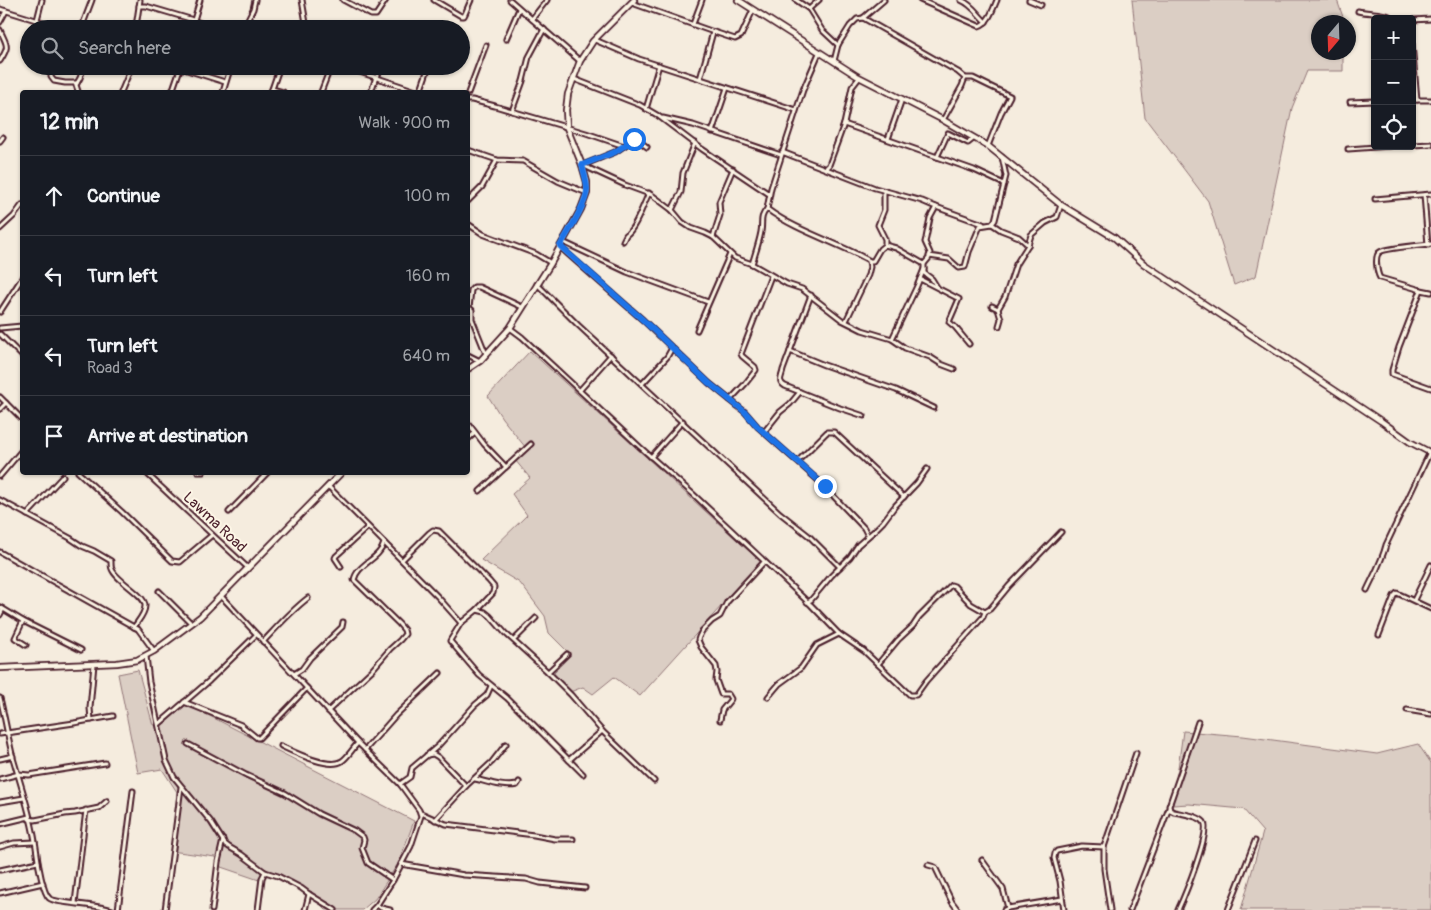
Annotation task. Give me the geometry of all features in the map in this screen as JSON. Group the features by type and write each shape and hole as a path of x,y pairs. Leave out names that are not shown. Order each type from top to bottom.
{"main road":[{"path":"738,0 859,78 943,120 988,146 1061,205 1115,238 1144,264 1184,292 1410,442 1430,452"},
{"path":"470,368 480,361 510,328 581,209 587,193 587,182 567,128 567,102 573,78 580,61 595,40 633,1"},
{"path":"0,668 131,661 146,656 200,617 338,475"}],"street":[{"path":"0,9 37,20 42,0"},
{"path":"84,20 92,0"},
{"path":"137,20 140,0"},
{"path":"139,6 146,6 194,20 200,0"},
{"path":"247,20 255,0"},
{"path":"302,0 305,20"},
{"path":"343,0 371,15 376,15 386,0"},
{"path":"434,0 461,16 465,14 471,0"},
{"path":"510,0 580,61"},
{"path":"532,19 547,0"},
{"path":"693,24 702,0"},
{"path":"796,0 809,9 822,30 838,45"},
{"path":"809,9 820,0"},
{"path":"834,61 838,45 854,21 863,18 884,0"},
{"path":"920,0 975,25 983,25 986,22 997,0"},
{"path":"961,0 975,9 986,22"},
{"path":"1029,0 1041,5"},
{"path":"633,1 713,32 736,38 739,38 753,10"},
{"path":"506,39 519,9"},
{"path":"0,22 6,11"},
{"path":"1358,11 1378,15"},
{"path":"863,18 958,72 965,78 973,78 1010,96 988,146"},
{"path":"1416,20 1431,19"},
{"path":"512,111 529,57 544,29"},
{"path":"0,30 7,46 6,52 0,61"},
{"path":"700,79 713,32"},
{"path":"595,40 659,65 796,110"},
{"path":"469,90 486,45"},
{"path":"752,264 762,230 761,221 767,209 771,188 805,84 819,53"},
{"path":"646,109 659,65"},
{"path":"51,75 54,81 77,83"},
{"path":"77,90 77,83 81,75"},
{"path":"122,90 128,75"},
{"path":"173,90 178,75"},
{"path":"201,75 225,82"},
{"path":"223,90 228,75"},
{"path":"272,90 277,75"},
{"path":"322,90 328,75"},
{"path":"368,75 414,90"},
{"path":"372,90 377,75"},
{"path":"421,90 426,75"},
{"path":"573,78 661,117 733,170 770,194"},
{"path":"827,167 844,124 851,90 859,78"},
{"path":"943,120 965,78"},
{"path":"712,132 727,88"},
{"path":"888,139 902,99"},
{"path":"470,100 586,133 624,146"},
{"path":"1416,100 1431,100"},
{"path":"1350,102 1371,101"},
{"path":"661,117 827,167 831,171 884,191 936,206 984,224 992,224 1000,230 1019,237 1028,245"},
{"path":"844,124 974,170 1004,184"},
{"path":"937,157 948,133 968,143 973,138"},
{"path":"0,141 3,137"},
{"path":"582,165 615,152 634,139 637,139 647,147"},
{"path":"672,210 681,192 683,173 695,143"},
{"path":"1416,145 1431,144"},
{"path":"1348,149 1371,147"},
{"path":"470,151 497,160 523,161 558,182 587,193"},
{"path":"992,224 995,220 1006,178 1002,158"},
{"path":"470,198 482,186 497,160"},
{"path":"582,165 656,197 687,225 713,238 735,258 752,264 787,284 798,286 834,315 846,322 862,330 892,339 905,348 930,357 954,370"},
{"path":"713,238 720,215 719,202 733,170"},
{"path":"1000,181 1006,178"},
{"path":"884,191 884,210 878,225 885,246"},
{"path":"623,241 633,226 649,193"},
{"path":"1375,199 1431,194"},
{"path":"1424,195 1430,244 1380,252 1377,255 1377,272 1380,278 1431,292"},
{"path":"998,326 1000,319 998,309 1005,297 1016,264 1028,245 1031,234 1045,223 1057,217 1061,205"},
{"path":"892,339 920,279 924,264 929,258 930,253 925,242 930,218 936,206"},
{"path":"0,229 20,208"},
{"path":"767,209 776,216 868,260 873,261 880,249 885,246 896,248 924,264"},
{"path":"929,256 949,259 959,268 965,267 977,232 980,226 984,224"},
{"path":"470,225 483,234 536,254 550,263"},
{"path":"561,244 627,272 708,302"},
{"path":"561,244 709,383 745,412 752,421 825,486 864,528 868,536"},
{"path":"697,330 730,254"},
{"path":"846,322 868,276 870,267 868,260"},
{"path":"924,269 924,272 938,288"},
{"path":"730,400 756,370 756,367 741,354 771,276"},
{"path":"920,279 959,299 948,322 955,327 969,344"},
{"path":"0,312 20,281"},
{"path":"537,284 840,567"},
{"path":"470,296 471,290 474,287 479,287 522,307"},
{"path":"1421,290 1399,347 1392,372 1394,375 1431,388"},
{"path":"811,295 780,382 785,386 864,416"},
{"path":"992,306 998,309"},
{"path":"470,309 472,310 472,319 486,354"},
{"path":"0,328 20,326"},
{"path":"510,328 693,494 839,634 860,648 910,695 916,695 926,681 983,617 985,612 990,609 1009,586 1061,532"},
{"path":"0,334 20,354"},
{"path":"642,384 667,357 672,348"},
{"path":"790,350 824,365 896,390 934,408"},
{"path":"667,357 678,354"},
{"path":"580,390 611,355"},
{"path":"470,356 480,361"},
{"path":"764,432 800,392"},
{"path":"0,397 20,417"},
{"path":"0,409 6,403"},
{"path":"651,457 683,421"},
{"path":"470,426 484,444 506,467"},
{"path":"470,437 475,432"},
{"path":"798,462 827,432 834,432 904,497"},
{"path":"480,491 531,444"},
{"path":"0,476 20,452"},
{"path":"1367,590 1430,452"},
{"path":"809,604 850,557 858,545 883,522 927,469"},
{"path":"81,475 172,561 180,562 212,535"},
{"name":"Lawma Road","path":"148,475 247,567"},
{"path":"229,512 265,475"},
{"path":"27,514 62,476"},
{"path":"328,486 438,597 461,624"},
{"path":"1,502 27,514 82,546 94,550 110,561 112,571 145,602 144,613 134,627"},
{"path":"341,567 335,557 368,527"},
{"path":"402,560 429,533 433,530 439,531 489,581 494,587 492,594 461,624 450,641 491,686 507,698 583,774"},
{"path":"328,711 372,670 405,634 404,630 354,580 357,573 381,550 384,543"},
{"path":"0,552 138,629 154,651"},
{"path":"720,720 722,710 732,699 728,694 721,694 716,680 716,666 701,647 698,640 702,631 720,616 727,602 764,562"},
{"path":"1414,600 1431,565"},
{"path":"878,664 951,584 971,604 985,612"},
{"path":"159,591 191,623"},
{"path":"1378,635 1397,593 1431,609"},
{"path":"221,596 358,743 400,784 421,814 448,824 555,839 573,838"},
{"path":"262,642 290,613 308,598"},
{"path":"0,615 2,608 23,621 81,650"},
{"path":"477,610 488,614 548,672 602,731 654,781"},
{"path":"514,640 536,618"},
{"path":"23,621 15,638 26,645"},
{"path":"294,674 302,669 310,658 342,627 343,622"},
{"path":"768,697 779,684 801,668 817,645 839,634"},
{"path":"159,724 256,635"},
{"path":"548,672 567,654"},
{"path":"146,656 149,682 169,767 181,786 229,847 265,872 290,882 335,910"},
{"path":"90,720 94,664"},
{"path":"365,750 400,711 440,673"},
{"path":"400,784 410,777 412,768 438,746 478,702 487,695 491,686"},
{"path":"184,702 240,725 259,738 307,688"},
{"path":"0,698 47,896 50,899 90,904 112,910"},
{"path":"1407,710 1431,714"},
{"path":"0,734 113,716"},
{"path":"1130,910 1169,808 1198,722"},
{"path":"569,760 602,731"},
{"path":"281,746 327,764 342,761 358,743"},
{"path":"188,744 284,793 319,814 355,831 363,837 362,848 368,863 393,880"},
{"path":"435,820 466,786 492,762 506,744"},
{"path":"427,755 433,754 438,757 466,786"},
{"path":"1110,910 1104,869 1104,847 1136,754"},
{"path":"0,759 13,756"},
{"path":"0,779 18,774 29,775 105,763"},
{"path":"475,779 513,786 519,782"},
{"path":"165,910 181,786"},
{"path":"118,910 133,791"},
{"path":"0,802 24,798"},
{"path":"0,824 29,818 35,820 75,813 99,808 107,802"},
{"path":"1169,808 1174,812 1200,819 1205,826 1203,844 1178,910"},
{"path":"75,903 86,810"},
{"path":"372,910 393,880 411,846 421,814"},
{"path":"212,910 222,840"},
{"path":"1228,910 1255,841"},
{"path":"0,846 35,842"},
{"path":"1064,910 1060,881 1054,858 1055,853 1082,846 1104,847"},
{"path":"982,860 1003,889 1006,909 1062,899"},
{"path":"0,870 38,862"},
{"path":"401,864 464,875 526,879 540,883 584,888"},
{"path":"928,865 935,867 952,902 958,910"},
{"path":"258,910 262,878 265,872"},
{"path":"0,893 43,883"},
{"path":"305,910 309,894"},
{"path":"377,905 390,910"}],"shaded area":[{"path":"1132,0 1337,0 1342,15 1311,15 1311,60 1343,60 1343,71 1307,71 1292,108 1256,276 1234,285 1208,201 1145,118"},
{"path":"530,351 761,562 640,696 614,677 593,694 583,687 570,692 553,673 571,655 549,633 545,616 520,583 481,560 527,515 512,494 530,478 515,460 526,448 502,418 488,396"},
{"path":"138,670 153,725 165,723 186,705 414,821 399,862 375,899 362,910 326,910 316,900 268,872 259,880 221,867 215,857 171,851 177,792 162,769 138,773 118,674"},
{"path":"1183,731 1243,736 1377,754 1418,744 1431,763 1431,910 1241,910 1263,832 1243,809 1189,804 1173,805"}],"route":[{"path":"634,139 615,152 582,165 587,182 587,193 581,209 560,246 643,320 717,391 745,412 758,427 825,486"}]}
